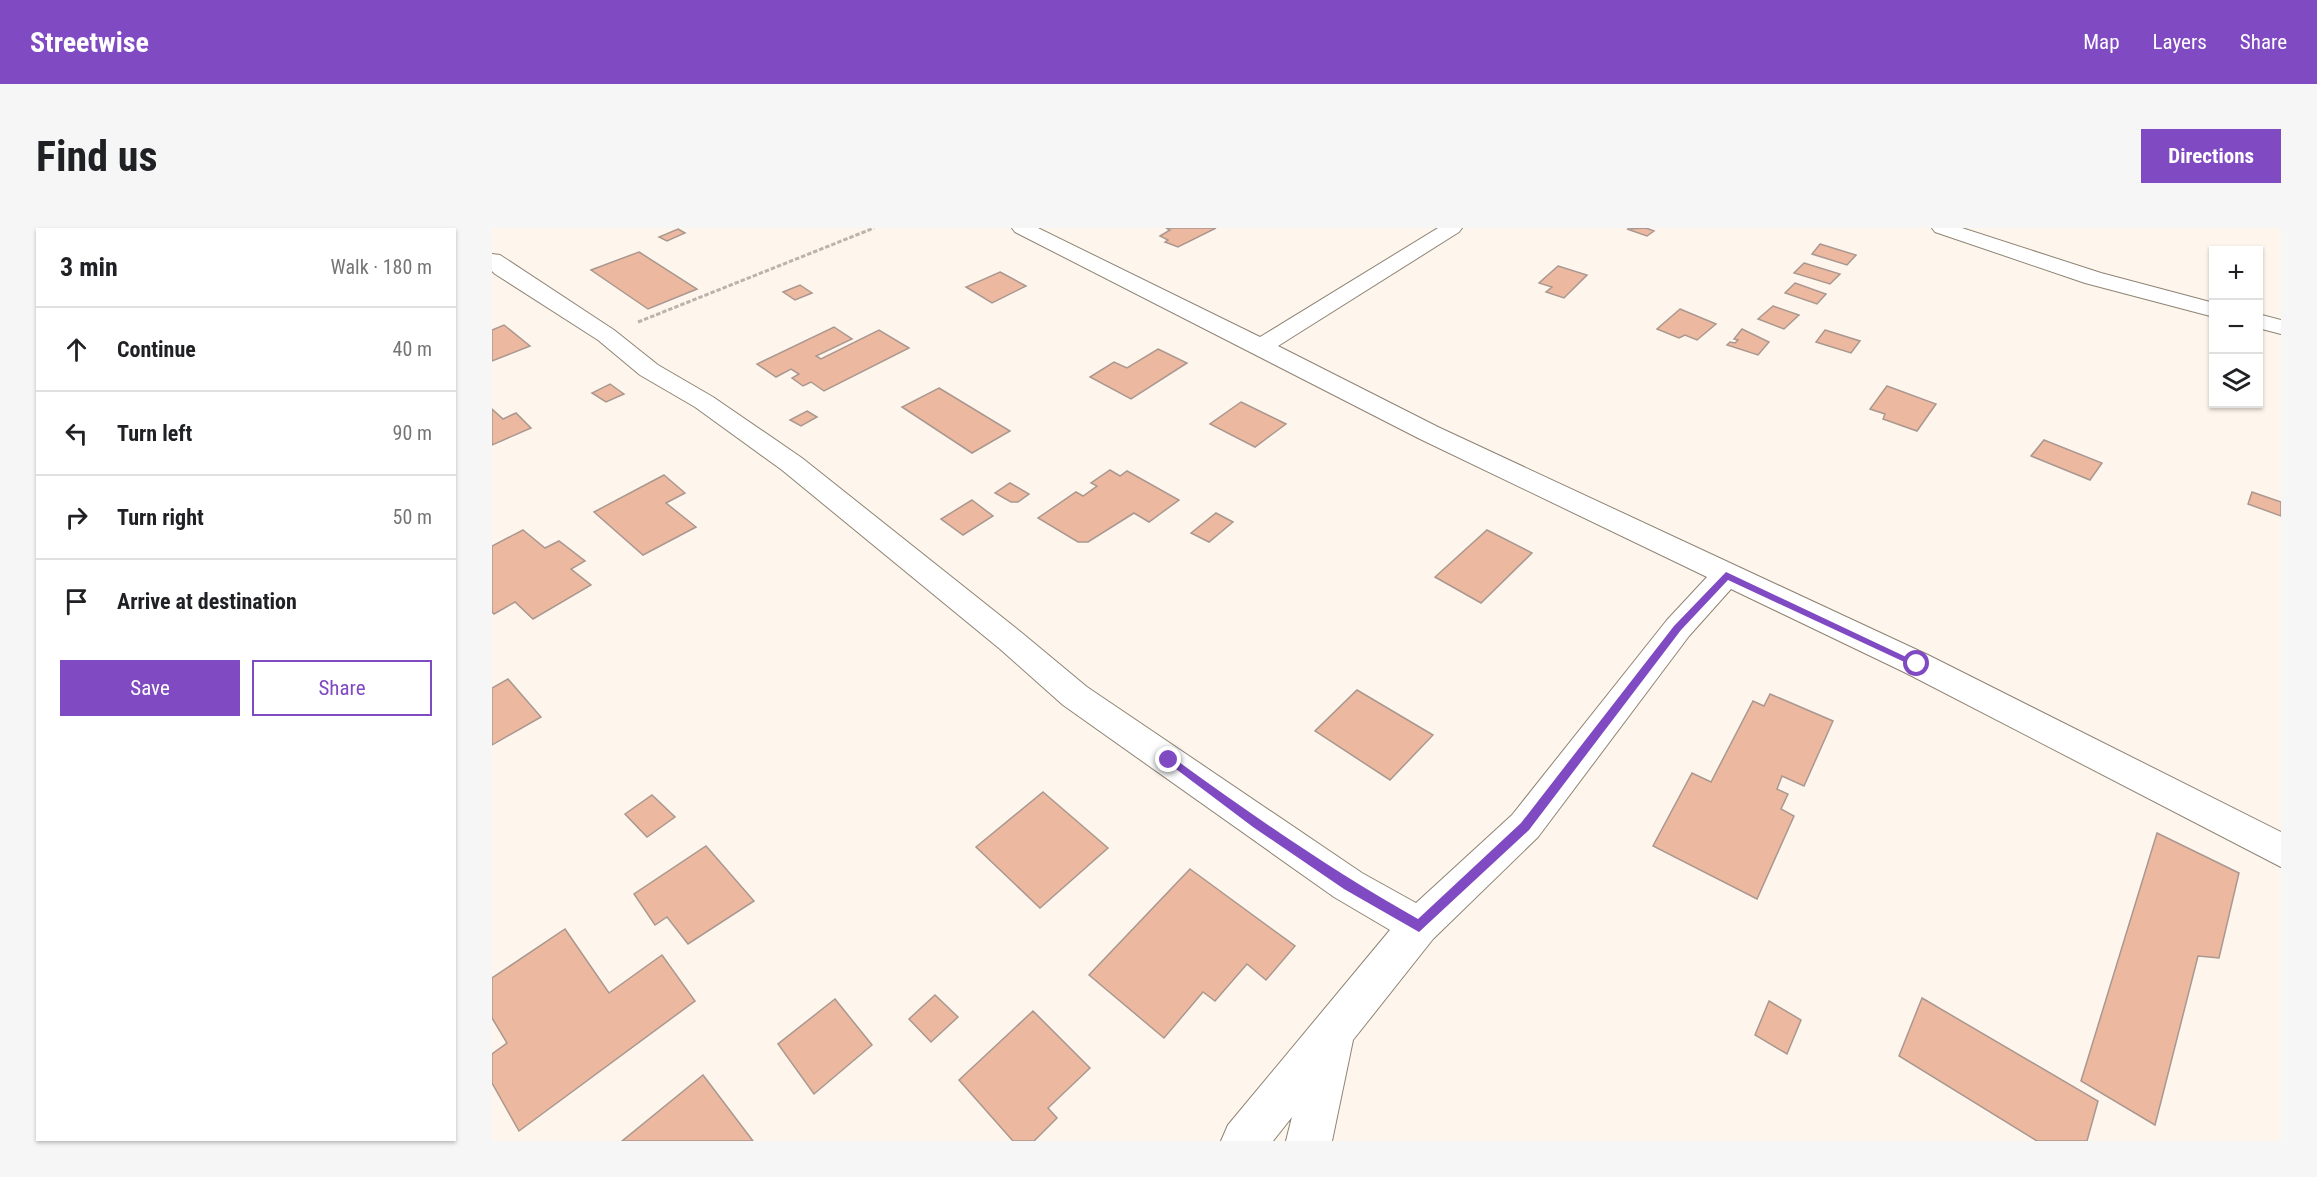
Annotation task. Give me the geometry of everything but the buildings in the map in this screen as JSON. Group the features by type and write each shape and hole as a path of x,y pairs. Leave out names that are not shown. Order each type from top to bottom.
{"street":[{"path":"1022,228 1429,433 1917,664 2281,850"},
{"path":"1261,347 1452,228"},
{"path":"1942,228 2093,278 2209,309"},
{"path":"492,260 606,335 649,370 704,402 792,464 1011,641 1075,696 1348,885 1419,926"},
{"path":"2263,322 2281,327"},
{"path":"1244,1141 1419,926 1525,826 1678,628 1726,575"},
{"path":"1309,1141 1334,1028"}],"path":[{"path":"606,335 874,228"}],"route":[{"path":"1169,760 1257,824 1348,885 1419,926 1525,826 1678,628 1726,575 1917,664"}]}
